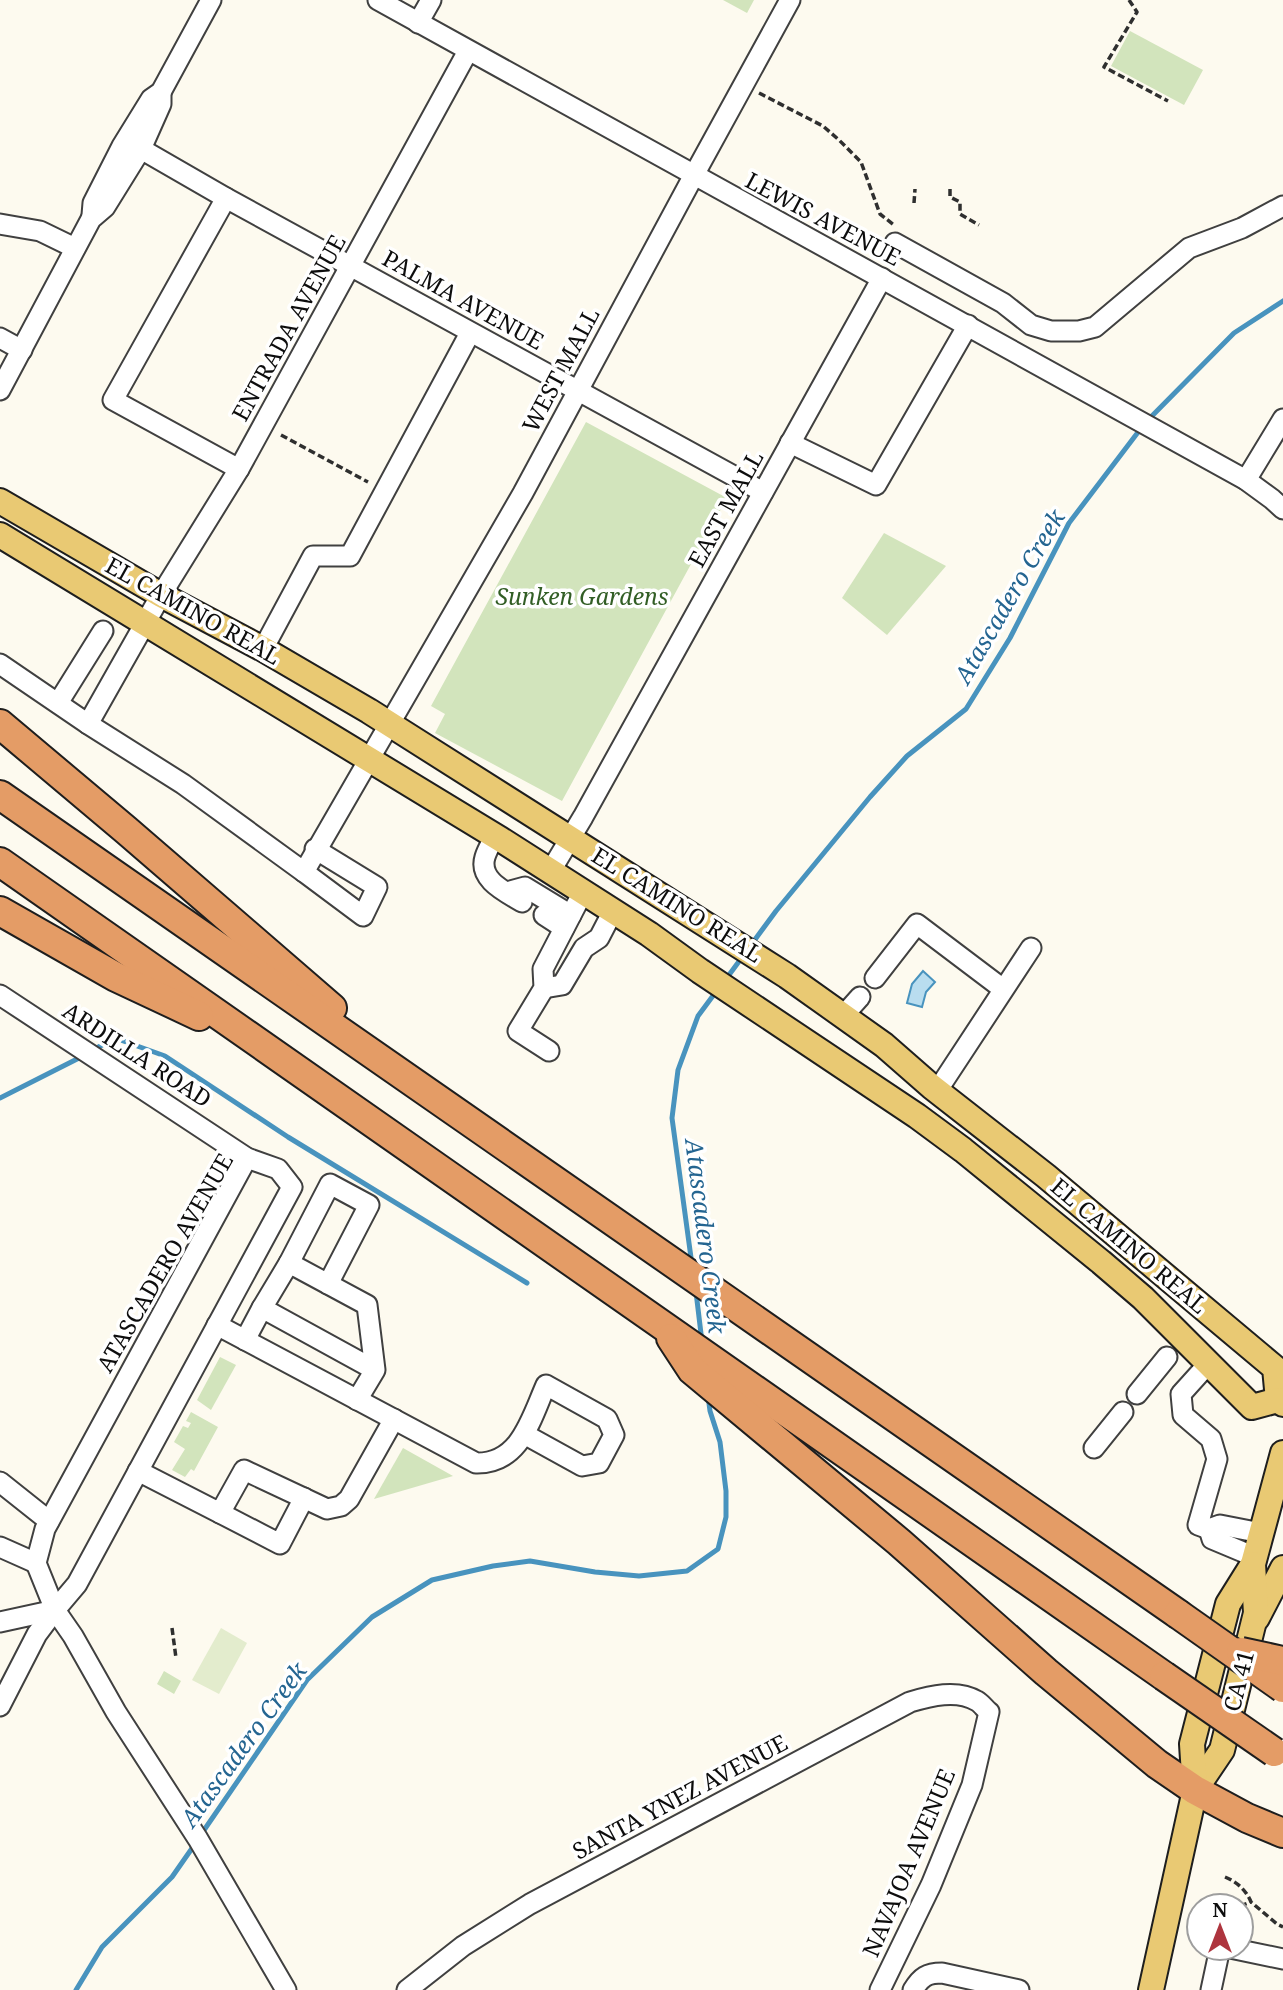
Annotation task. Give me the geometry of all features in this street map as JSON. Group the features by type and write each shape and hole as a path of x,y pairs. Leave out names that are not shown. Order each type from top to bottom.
{"highway":[{"path":"0,724 443,1104"},
{"path":"0,795 1283,1688"},
{"path":"0,862 660,1322 700,1359 1278,1755"},
{"path":"0,911 116,977 266,1048"},
{"path":"700,1359 724,1396 1157,1764 1195,1790 1247,1818 1283,1833"},
{"path":"1228,1649 1283,1661"}],"main road":[{"name":"EL CAMINO REAL","path":"0,501 161,596 263,649 390,724 747,950 843,1016 884,1045 937,1091 1046,1176 1275,1368 1280,1402 1252,1407 1143,1298 963,1150 649,934 495,836 0,535"},
{"name":"CA 41","path":"1156,1989 1195,1790 1192,1744 1228,1604 1257,1551 1283,1453"},
{"name":"CA 41","path":"1195,1790 1222,1750 1256,1612 1257,1551"},
{"path":"1252,1628 1283,1568"}],"street":[{"path":"91,219 93,203 122,146 151,99 161,92 211,0"},
{"name":"LEWIS AVENUE","path":"378,0 1246,480 1283,509"},
{"path":"418,23 431,0"},
{"name":"WEST MALL","path":"304,872 516,505 790,0"},
{"name":"ENTRADA AVENUE","path":"88,724 145,623 239,469 468,51"},
{"path":"0,390 91,219 105,207 141,149 161,104 161,92"},
{"name":"PALMA AVENUE","path":"141,149 470,333 764,492"},
{"path":"226,198 113,400 239,469"},
{"path":"896,236 1003,303 1031,325 1051,331 1079,331 1095,327 1189,248 1242,228 1283,206"},
{"path":"0,224 40,231 75,248"},
{"name":"EAST MALL","path":"550,872 881,278"},
{"path":"790,443 876,485 968,325"},
{"path":"263,649 313,556 351,556 470,333"},
{"path":"0,338 22,350"},
{"path":"1246,480 1283,419"},
{"path":"58,704 103,631"},
{"path":"0,664 183,784 363,916 377,887 315,849"},
{"path":"495,836 484,859 489,880 515,897 525,887 567,921"},
{"path":"549,1051 518,1031 544,988 543,969 583,892"},
{"path":"544,988 562,985 584,948 599,938 614,911"},
{"path":"544,915 567,921"},
{"path":"875,978 917,923 1003,989"},
{"path":"937,1091 1031,948"},
{"name":"ARDILLA ROAD","path":"0,995 247,1157"},
{"path":"843,1016 860,997"},
{"name":"ATASCADERO AVENUE","path":"0,1706 37,1634 77,1584 292,1187 278,1169 247,1157 49,1521 36,1563"},
{"path":"244,1340 289,1263 330,1184 369,1205 328,1284"},
{"path":"289,1263 368,1305 375,1370 357,1399"},
{"path":"262,1308 375,1370"},
{"path":"217,1325 476,1463 489,1463 500,1459 514,1448 524,1434 546,1385 607,1419 614,1435 599,1463 582,1466 524,1434"},
{"path":"1137,1394 1167,1357"},
{"path":"1209,1363 1181,1394 1183,1416 1211,1439 1217,1459 1198,1525 1209,1529 1220,1525 1257,1551"},
{"path":"1094,1448 1123,1412"},
{"path":"220,1513 244,1470 327,1509 341,1506 349,1499 394,1419"},
{"path":"138,1471 280,1544 304,1498"},
{"path":"0,1482 49,1521"},
{"path":"0,1547 36,1563 55,1610 73,1636 116,1713 195,1834 286,1990"},
{"path":"0,1622 55,1610"},
{"name":"SANTA YNEZ AVENUE","path":"407,1990 463,1947 530,1904 910,1702 936,1695 961,1696 977,1701 989,1713"},
{"name":"NAVAJOA AVENUE","path":"880,1990 931,1885 972,1785 989,1713"},
{"path":"1255,1953 1283,1959"},
{"path":"1211,1990 1217,1962"},
{"path":"913,1990 925,1975 942,1973 1019,1990"}],"path":[{"path":"1129,0 1137,12 1104,66 1168,101"},
{"path":"759,93 823,126 861,162 880,214 896,236"},
{"path":"914,203 915,189"},
{"path":"950,189 950,197 960,202 960,215 979,225"},
{"path":"281,435 385,491"},
{"path":"172,1628 176,1658"},
{"path":"1225,1877 1237,1883 1245,1892"},
{"path":"1255,1905 1283,1927"}],"green space":[{"path":"723,0 754,0 747,13"},
{"path":"1130,31 1203,70 1184,105 1111,66"},
{"name":"Sunken Gardens","path":"586,422 727,498 562,801 435,733 445,714 431,706"},
{"path":"884,533 946,566 887,635 842,598"},
{"path":"220,1357 236,1365 211,1410 197,1400"},
{"path":"191,1412 218,1427 194,1471 191,1469 185,1477 172,1470 185,1449 174,1442 183,1426 188,1428 191,1423 186,1421"},
{"path":"403,1448 453,1476 374,1499"},
{"path":"221,1628 247,1643 219,1694 192,1680"},
{"path":"164,1671 181,1681 174,1694 157,1684"}],"water":[{"path":"923,971 935,982 926,992 922,1007 907,1003 912,984"}],"waterway":[{"name":"Atascadero Creek","path":"751,945 870,797 907,756 966,709 1010,638 1069,523 1145,423 1234,333 1283,301"},
{"name":"Atascadero Creek","path":"726,979 743,956"},
{"name":"Atascadero Creek","path":"692,1265 672,1118 678,1070 698,1016 718,989"},
{"path":"93,1050 115,1038 165,1056 288,1137 527,1283"},
{"path":"0,1098 85,1055"},
{"name":"Atascadero Creek","path":"696,1292 702,1342"},
{"name":"Atascadero Creek","path":"200,1836 307,1680 372,1617 432,1580 493,1566 530,1561 639,1576 687,1571 718,1549 726,1517 726,1491 720,1442 708,1396"},
{"name":"Atascadero Creek","path":"76,1990 102,1947 172,1877 195,1844"}]}
